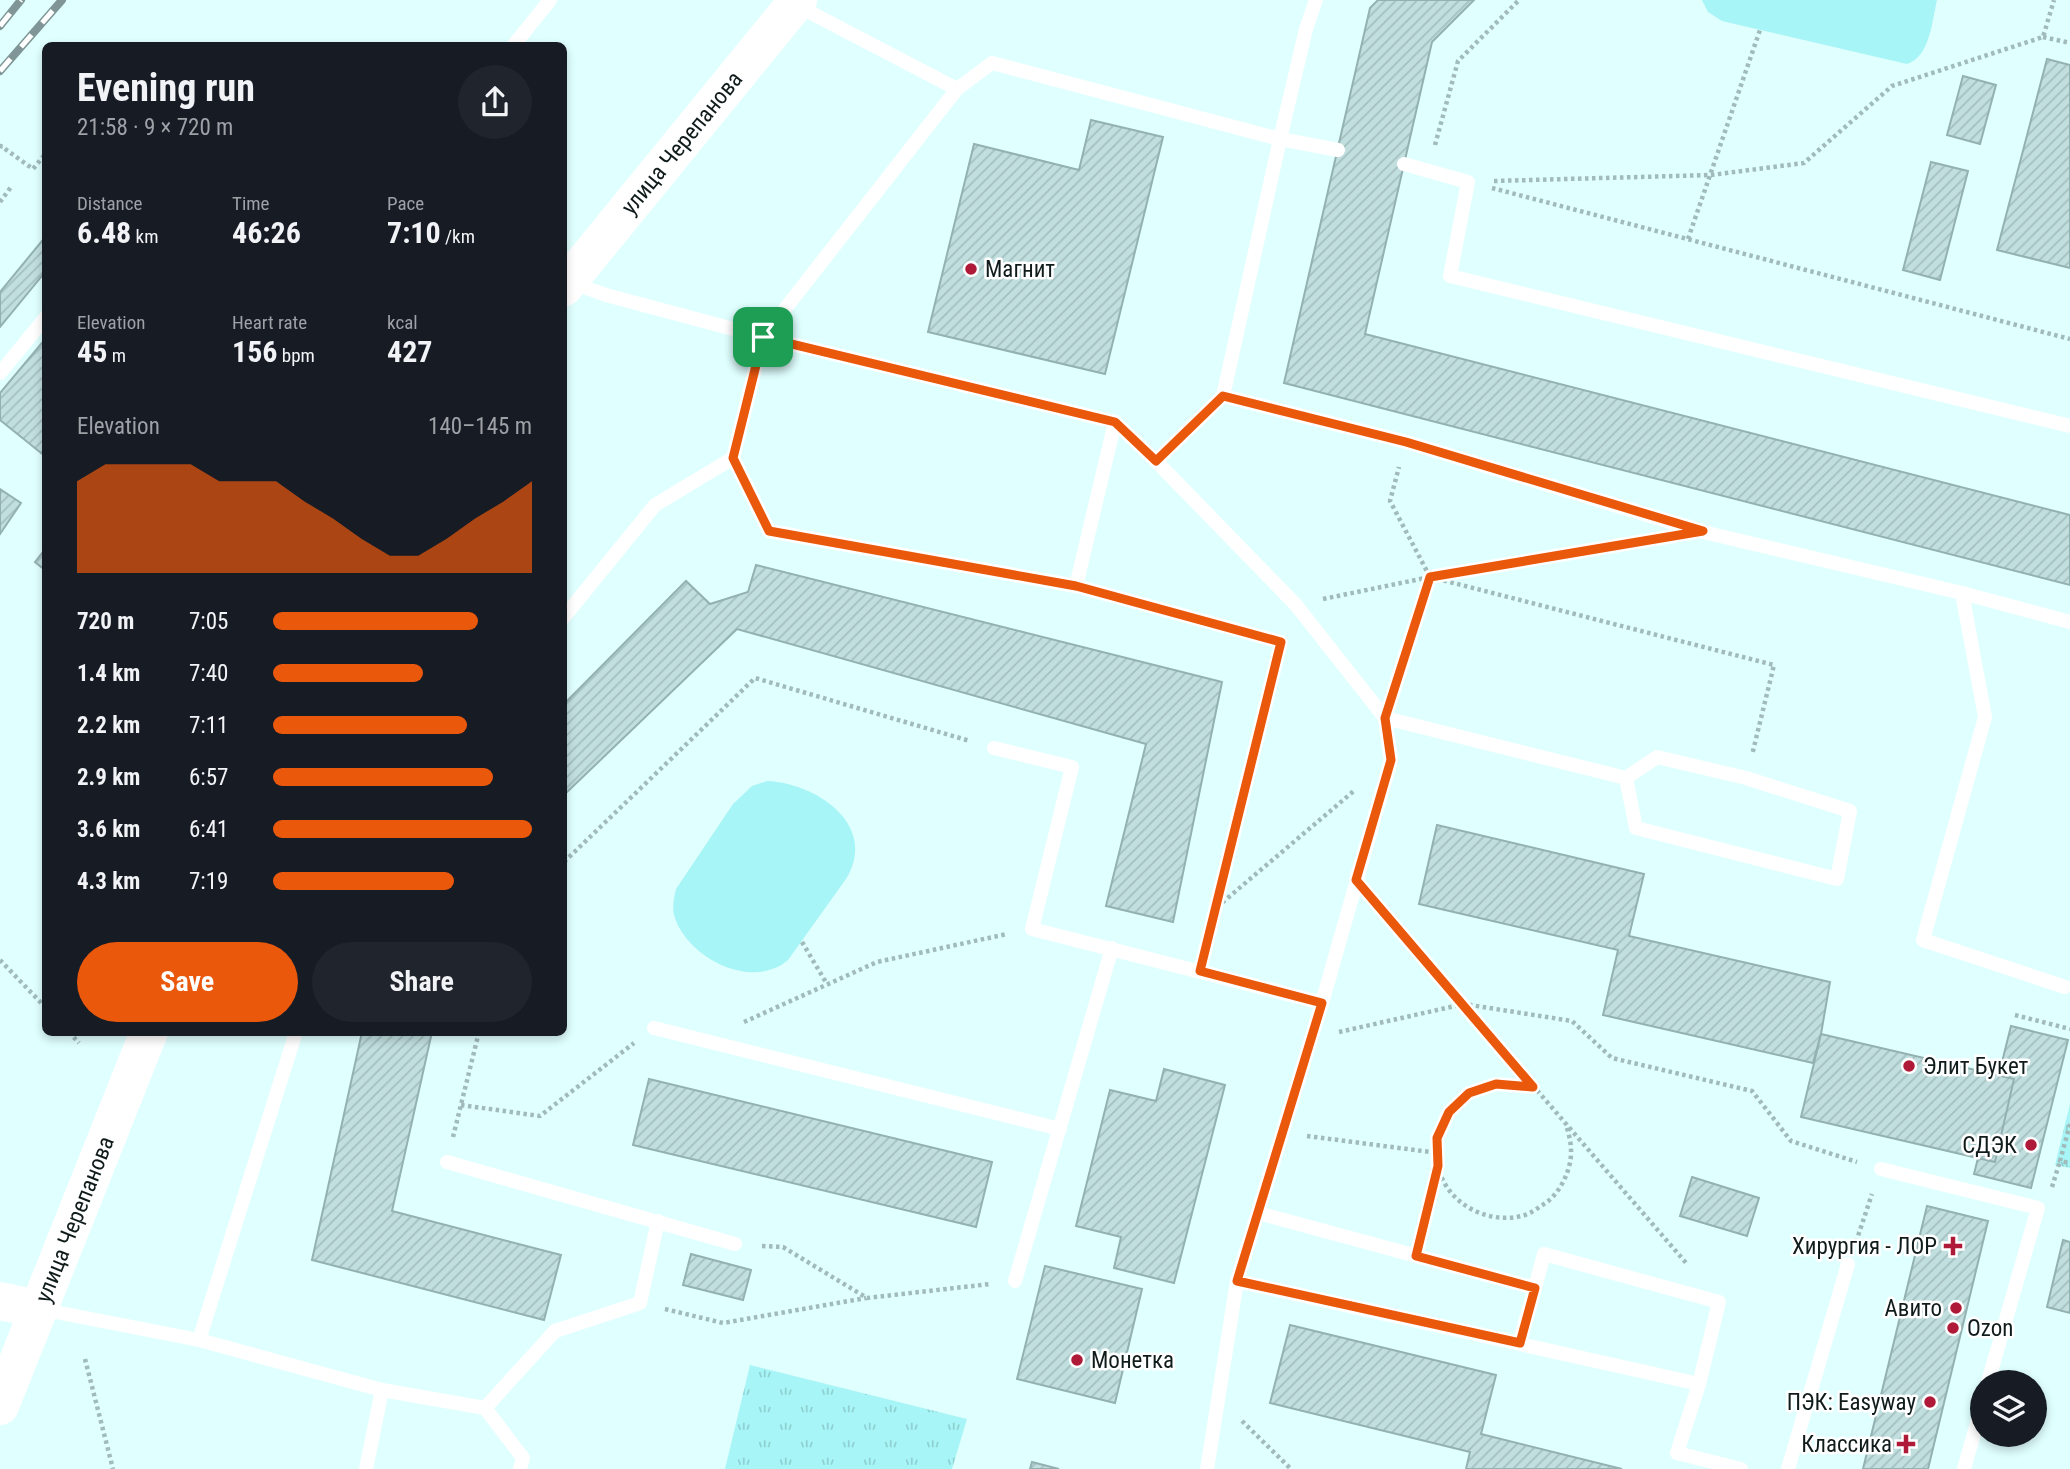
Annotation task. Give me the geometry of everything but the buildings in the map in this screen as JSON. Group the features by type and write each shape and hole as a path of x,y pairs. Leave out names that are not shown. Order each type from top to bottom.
{"main road":[{"name":"улица Черепанова","path":"567,283 797,2"},
{"name":"улица Черепанова","path":"0,1406 147,1036"},
{"path":"0,1301 39,1308"}],"lane":[{"path":"516,42 550,0"},
{"path":"1156,461 1223,396 1280,139 1306,29 1316,0"},
{"path":"797,2 825,21 957,89"},
{"path":"1115,422 1076,586 769,531 733,458 763,337 957,89 992,63 1280,139 1338,150"},
{"path":"1404,164 1468,182 1450,276 2070,426"},
{"path":"567,284 763,337 1115,422 1296,605 1385,718 1391,760 1322,1003 1237,1281 1207,1469"},
{"path":"0,373 42,322"},
{"path":"1223,396 1406,442 1703,531 1962,593 2070,622"},
{"path":"567,613 655,505 733,458"},
{"path":"1962,593 1985,717 1923,940 2065,987"},
{"path":"1385,718 1626,778 1657,757 1746,778 1850,811 1837,879 1636,828 1626,778"},
{"path":"994,748 1072,768 1032,929 1322,1003"},
{"path":"1015,1281 1112,948"},
{"path":"654,1028 1060,1129"},
{"path":"199,1340 295,1036"},
{"path":"447,1162 735,1244"},
{"path":"1881,1169 2038,1208 1992,1370"},
{"path":"1258,1213 1535,1288"},
{"path":"485,1408 555,1331 640,1303 658,1222"},
{"path":"1520,1343 1544,1254 1719,1301 1699,1384 1677,1453 1741,1469"},
{"path":"1788,1469 1849,1264"},
{"path":"1237,1281 1699,1384"},
{"path":"39,1308 199,1340 382,1390 485,1408 523,1458 520,1469"},
{"path":"366,1469 382,1390"},
{"path":"1964,1469 1970,1447"}],"path":[{"path":"1428,171 1458,61 1519,0"},
{"path":"2043,37 2054,0"},
{"path":"1688,239 1760,30"},
{"path":"1468,182 1711,175 1804,163 1892,86 2043,37 2070,43"},
{"path":"0,148 1,146 33,169 42,158"},
{"path":"1468,182 2070,338"},
{"path":"0,202 11,187"},
{"path":"1385,718 1430,577 1390,500 1406,442"},
{"path":"1296,605 1430,577 1703,531"},
{"path":"1430,577 1774,665 1746,778"},
{"path":"1076,586 1281,642 1200,971"},
{"path":"567,859 755,678 994,748"},
{"path":"1216,908 1391,760"},
{"path":"1356,880 1719,1301"},
{"path":"704,1041 877,962 1032,929"},
{"path":"802,942 827,984"},
{"path":"0,960 42,1004"},
{"path":"1311,1038 1464,1004 1572,1021 1612,1058 1752,1091 1791,1141 1881,1169 1849,1264"},
{"path":"2015,1016 2070,1029"},
{"path":"461,1105 540,1116 654,1028"},
{"path":"73,1036 79,1043"},
{"path":"447,1162 478,1036"},
{"path":"1416,1256 1438,1166 1437,1138 1449,1112 1469,1093 1496,1084 1533,1087"},
{"path":"1438,1166 1450,1192 1471,1210 1498,1218 1526,1215 1550,1200 1566,1177 1572,1150 1566,1122"},
{"path":"2070,1124 2060,1161 2070,1163"},
{"path":"1282,1132 1438,1153"},
{"path":"735,1244 783,1247 867,1298"},
{"path":"640,1303 723,1323 867,1298 1015,1281"},
{"path":"85,1359 113,1469"},
{"path":"1219,1399 1291,1469"}],"green space":[{"path":"1702,0 1937,0 1925,46 1915,60 1907,64 1722,21 1708,12"},
{"path":"767,781 805,790 837,810 848,825 854,841 854,859 846,879 788,960 773,969 739,971 722,965 692,945 681,931 674,915 674,899 676,889 733,804 752,786"},
{"path":"2070,1104 2070,1168 2055,1165"},
{"path":"750,1365 967,1419 952,1469 725,1469"}],"railway":[{"path":"0,26 21,0"},
{"path":"0,71 62,0"}],"place":[{"name":"Магнит","path":"971,269"},
{"name":"Элит Букет","path":"1909,1066"},
{"name":"СДЭК","path":"2031,1145"},
{"name":"Хирургия - ЛОР","path":"1953,1246"},
{"name":"Авито","path":"1956,1308"},
{"name":"Ozon","path":"1953,1328"},
{"name":"Монетка","path":"1077,1360"},
{"name":"ПЭК: Easyway","path":"1930,1402"},
{"name":"Классика","path":"1906,1444"}],"route":[{"path":"763,337 1115,422 1156,461 1223,396 1406,442 1703,531 1430,577 1385,718 1391,760 1356,880 1533,1087 1496,1084 1469,1093 1449,1112 1437,1138 1438,1166 1416,1256 1535,1288 1520,1343 1237,1281 1322,1003 1200,971 1281,642 1076,586 769,531 733,458 763,337"}]}
